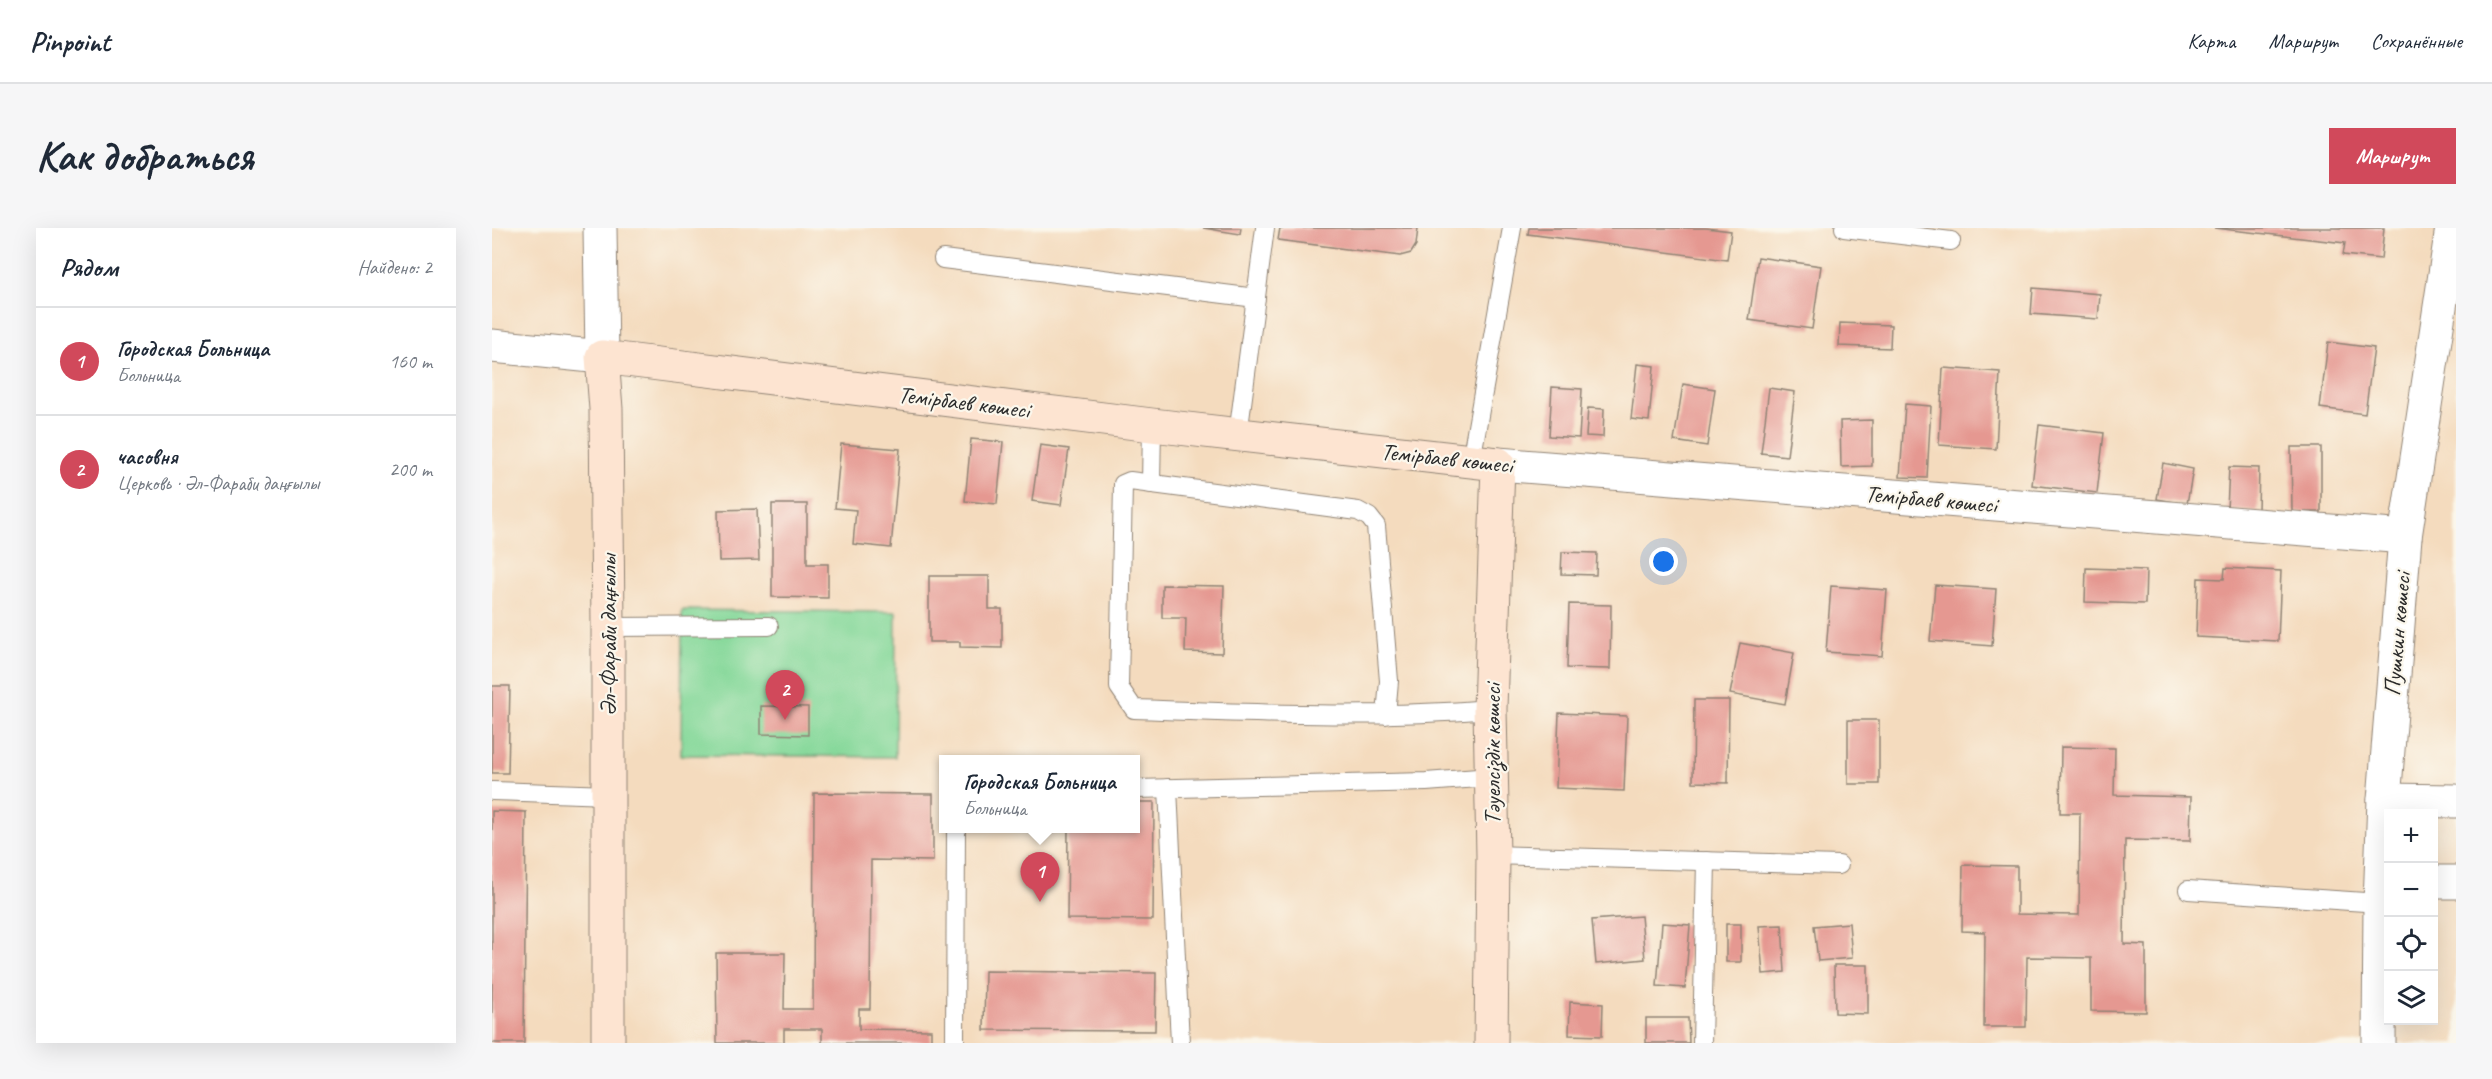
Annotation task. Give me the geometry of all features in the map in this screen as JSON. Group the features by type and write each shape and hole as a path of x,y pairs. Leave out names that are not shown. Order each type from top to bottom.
{"main road":[{"name":"Темірбаев көшесі","path":"602,357 1152,425 1485,463"},
{"name":"Әл-Фараби даңғылы","path":"602,357 606,409 608,627 608,1043"},
{"name":"Тәуелсіздік көшесі","path":"1485,463 1493,855 1491,1043"}],"street":[{"name":"Әл-Фараби даңғылы","path":"600,228 602,357"},
{"name":"Пушкин көшесі","path":"2379,1043 2384,800 2405,537 2452,228"},
{"name":"Темірбаев көшесі","path":"492,346 602,357"},
{"name":"Темірбаев көшесі","path":"1485,463 2405,537"},
{"path":"2384,800 2456,801"},
{"path":"2438,882 2456,882"}],"lane":[{"path":"1238,435 1265,228"},
{"path":"1485,463 1512,228"},
{"path":"1851,228 1951,241"},
{"path":"943,259 1256,298"},
{"path":"1151,484 1152,425"},
{"path":"1386,715 1389,681 1376,526 1369,517 1358,511 1131,481 1123,484 1119,687 1134,709 1316,716 1386,715 1490,709"},
{"path":"608,627 769,626"},
{"path":"1140,789 1426,782 1491,777"},
{"path":"1168,788 1180,1043"},
{"path":"492,791 609,795"},
{"path":"955,1043 956,833"},
{"path":"1493,855 1839,865"},
{"path":"1702,1043 1706,861"},
{"path":"2188,890 2383,888"}],"green space":[{"path":"682,610 896,612 895,757 681,755"}],"building":[{"path":"1203,228 1241,228 1240,234"},
{"path":"1280,228 1418,228 1416,245 1411,253 1400,256 1278,240"},
{"path":"1529,228 1706,228 1731,231 1727,260 1528,234"},
{"path":"2214,228 2384,228 2381,259 2343,255 2345,243"},
{"path":"1758,257 1821,266 1812,329 1749,320"},
{"path":"2033,288 2100,294 2098,319 2031,314"},
{"path":"1840,323 1891,325 1890,348 1839,346"},
{"path":"2328,342 2374,348 2365,414 2320,408"},
{"path":"1637,364 1654,366 1649,421 1631,419"},
{"path":"1943,368 2000,372 1996,449 1939,445"},
{"path":"1683,384 1715,389 1707,446 1674,441"},
{"path":"1552,387 1582,389 1579,438 1549,436"},
{"path":"1769,388 1795,392 1787,456 1761,453"},
{"path":"1905,404 1931,406 1927,478 1900,477"},
{"path":"1588,408 1604,409 1603,437 1586,436"},
{"path":"1872,420 1872,466 1841,467 1840,421"},
{"path":"2039,425 2104,433 2097,493 2032,485"},
{"path":"971,439 1003,442 997,504 965,501"},
{"path":"841,444 900,449 891,548 853,544 856,510 835,508"},
{"path":"1040,445 1069,449 1061,505 1032,501"},
{"path":"2291,447 2321,447 2321,512 2292,512"},
{"path":"2163,463 2193,469 2187,504 2157,499"},
{"path":"2229,467 2259,468 2258,511 2227,510"},
{"path":"772,504 807,504 807,564 828,564 828,598 772,597"},
{"path":"757,509 759,560 719,561 718,510"},
{"path":"1562,552 1597,553 1596,575 1561,574"},
{"path":"2086,568 2146,570 2145,604 2085,602"},
{"path":"2225,568 2281,571 2278,641 2196,637 2198,578 2224,579"},
{"path":"929,576 989,576 989,609 1002,609 1002,648 960,647 960,642 929,642"},
{"path":"1162,585 1224,586 1222,653 1185,652 1186,618 1162,618"},
{"path":"1935,585 1996,589 1992,646 1930,641"},
{"path":"1831,586 1887,590 1882,656 1826,652"},
{"path":"1569,604 1611,605 1610,669 1567,668"},
{"path":"1740,643 1794,653 1785,704 1730,694"},
{"path":"492,686 510,686 508,773 492,773"},
{"path":"1694,700 1729,700 1728,783 1693,782"},
{"path":"761,706 808,707 808,735 761,734"},
{"path":"1559,713 1627,716 1624,791 1556,788"},
{"path":"1848,720 1879,720 1879,784 1848,784"},
{"path":"2061,747 2115,748 2114,795 2191,797 2190,841 2125,840 2124,944 2146,945 2146,1012 2091,1011 2091,958 2027,957 2026,1027 1984,1027 1985,932 1962,931 1963,865 2017,866 2017,914 2079,915 2080,813 2060,813"},
{"path":"814,793 933,794 933,861 871,860 870,1009 859,1009 859,1029 931,1030 931,1043 822,1043 822,1029 784,1029 784,1043 717,1043 716,953 785,953 784,1009 813,1009"},
{"path":"1140,802 1154,802 1153,920 1067,919 1068,833 1140,833"},
{"path":"492,811 526,812 524,1043 492,1043"},
{"path":"1641,916 1645,959 1596,964 1592,920"},
{"path":"1662,923 1690,925 1685,988 1657,986"},
{"path":"1849,923 1852,958 1818,961 1814,926"},
{"path":"1726,924 1741,924 1741,962 1726,962"},
{"path":"1782,925 1785,972 1763,974 1759,926"},
{"path":"1834,965 1868,965 1868,1014 1835,1013"},
{"path":"985,971 1156,973 1155,1031 984,1030"},
{"path":"1570,1002 1603,1004 1602,1036 1569,1035"},
{"path":"1646,1018 1688,1018 1689,1043 1646,1043"}],"place":[{"name":"часовня","path":"785,720"},
{"name":"Городская Больница","path":"1040,902"}]}
